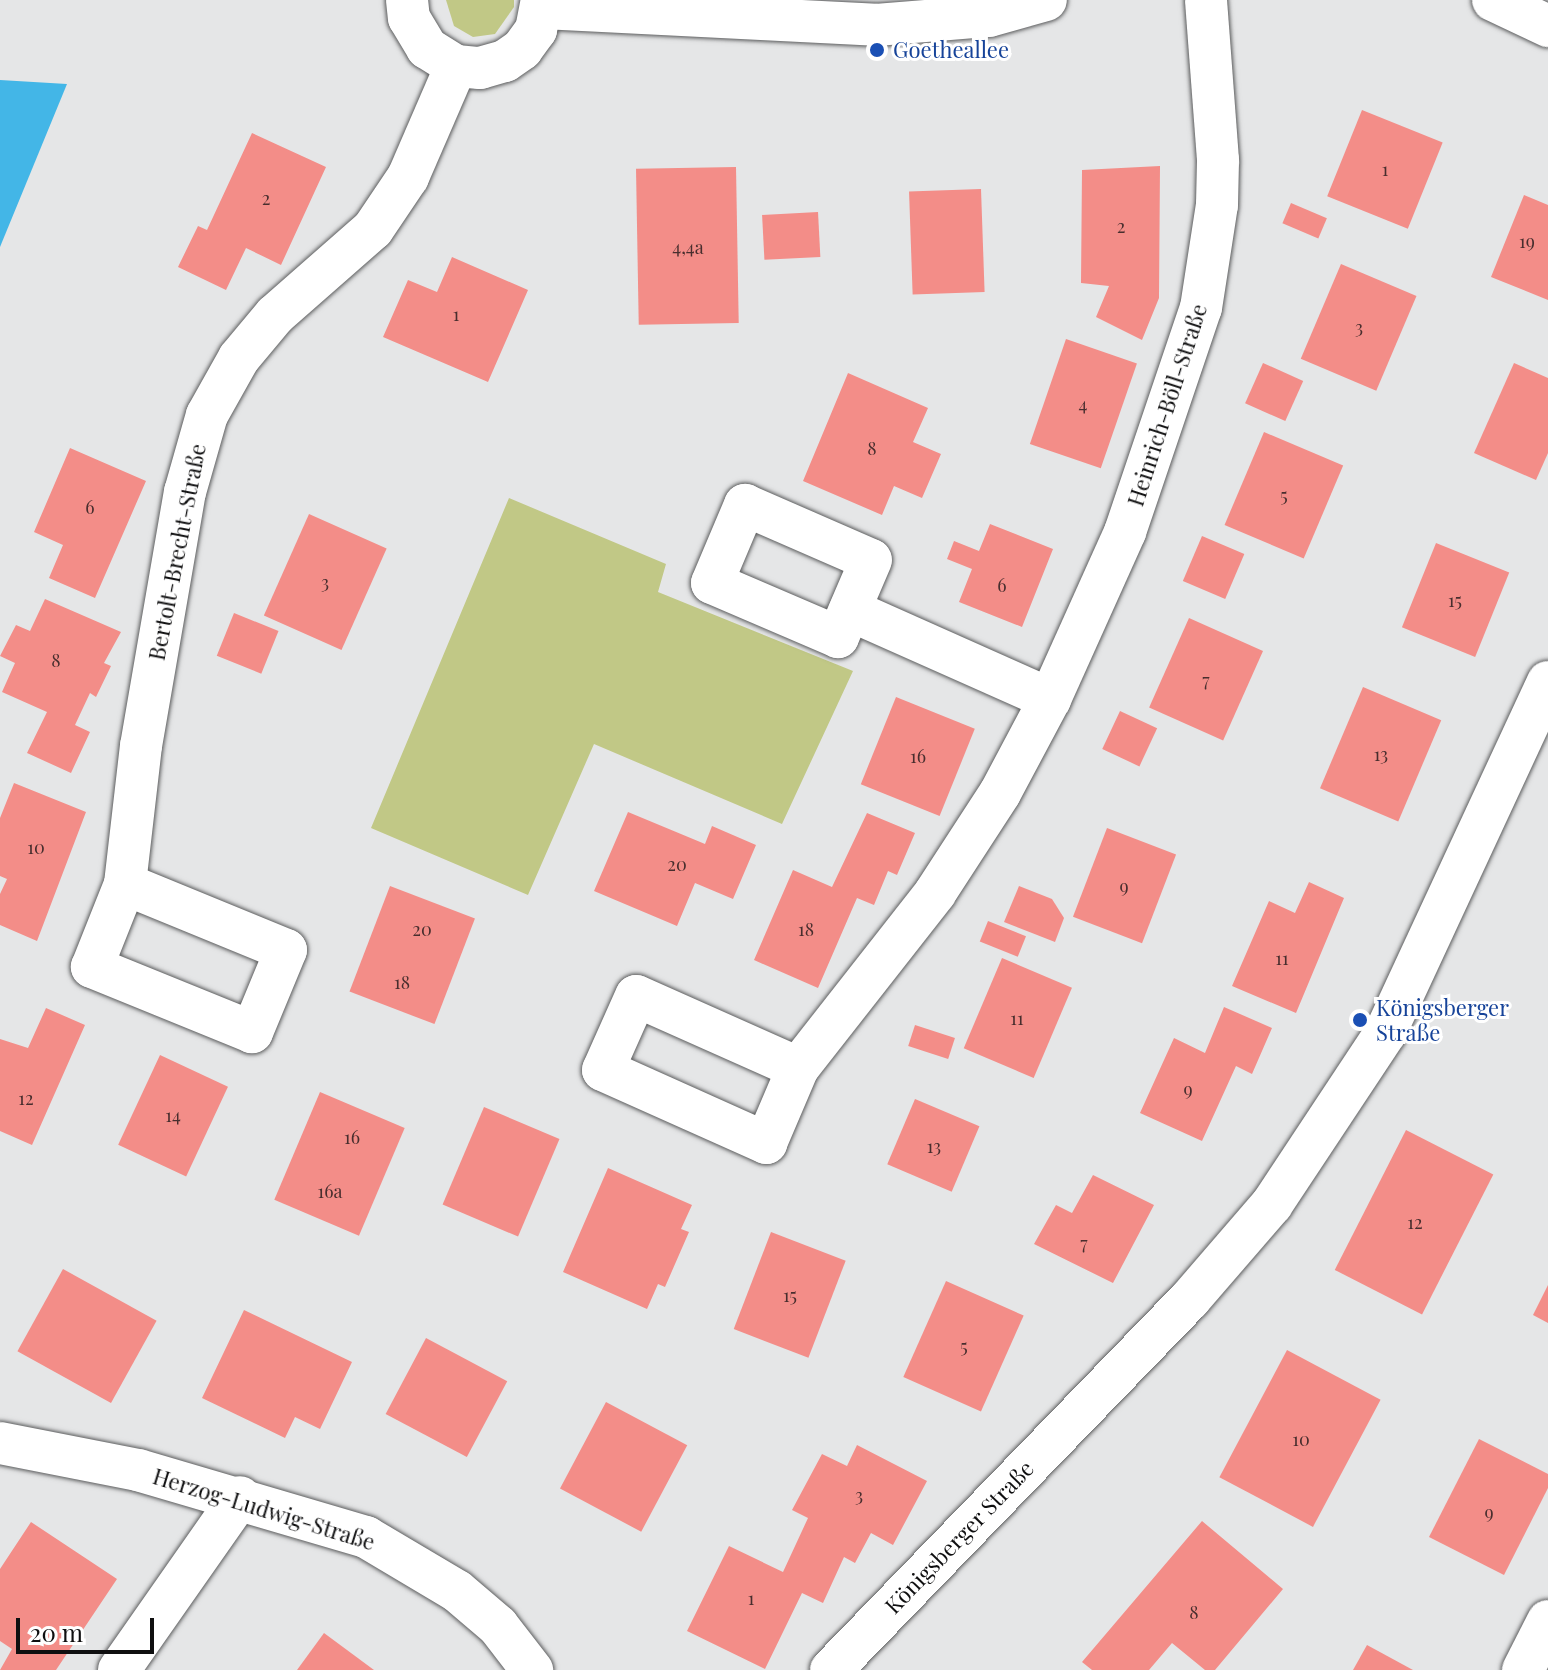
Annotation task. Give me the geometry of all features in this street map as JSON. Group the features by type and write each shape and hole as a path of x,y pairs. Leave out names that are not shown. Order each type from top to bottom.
{"street":[{"path":"407,0 409,18 421,42 456,66 480,68 505,61 522,49 542,4 876,25 989,16 1046,0"},
{"name":"Heinrich-Böll-Straße","path":"798,1068 935,893 1000,793 1050,699 1158,445 1201,308 1218,190 1217,98 1206,0"},
{"path":"1493,0 1548,26"},
{"name":"Bertolt-Brecht-Straße","path":"125,884 164,601 185,492 207,415 255,338 352,252 393,202 435,122 456,66"},
{"path":"850,610 1050,699"},
{"name":"Königsberger Straße","path":"831,1670 1190,1299 1272,1204 1385,1033 1548,682"},
{"name":"Herzog-Ludwig-Straße","path":"0,1443 138,1470 240,1497 366,1537 403,1555 498,1626 532,1670"},
{"path":"119,1670 240,1497"},
{"path":"1523,1670 1548,1621"}],"green space":[{"path":"446,0 514,0 514,7 495,34 473,37 454,26"},
{"path":"509,498 666,564 658,592 853,671 782,824 594,744 528,895 371,828"}],"water":[{"path":"0,80 67,84 0,247"}],"building":[{"path":"1362,110 1443,143 1408,229 1327,196"},
{"path":"252,133 326,167 281,265 246,248 226,290 178,267 198,226 207,230"},
{"path":"1160,166 1159,298 1142,340 1096,317 1109,286 1081,283 1082,170"},
{"path":"736,167 739,323 639,325 636,169"},
{"path":"981,189 985,292 913,294 909,192"},
{"path":"1524,195 1548,205 1548,300 1491,277"},
{"path":"1291,203 1327,218 1318,238 1282,223"},
{"path":"818,212 820,257 764,260 762,215"},
{"path":"452,257 528,290 488,382 383,337 408,280 437,292"},
{"path":"1341,264 1416,296 1376,391 1301,359"},
{"path":"1066,339 1137,363 1101,468 1030,444"},
{"path":"1263,363 1303,381 1285,421 1245,403"},
{"path":"1514,363 1548,378 1548,453 1536,480 1474,453"},
{"path":"848,373 928,408 913,442 941,454 922,498 894,486 882,515 803,481"},
{"path":"1264,432 1343,466 1304,559 1225,525"},
{"path":"70,448 146,481 95,598 49,578 63,545 34,532"},
{"path":"309,514 387,549 342,650 264,615"},
{"path":"990,524 1053,549 1022,627 959,602 972,569 947,559 954,541 979,551"},
{"path":"1202,536 1244,554 1225,599 1183,581"},
{"path":"1436,543 1509,573 1475,657 1402,627"},
{"path":"45,599 121,632 104,663 111,666 96,697 90,693 75,725 90,732 71,773 27,753 47,712 2,692 15,663 0,656 16,625 30,631"},
{"path":"234,613 279,631 261,674 217,656"},
{"path":"1189,618 1263,651 1223,740 1149,708"},
{"path":"1363,687 1441,720 1398,821 1320,788"},
{"path":"896,697 975,729 940,816 861,784"},
{"path":"1120,711 1157,728 1139,766 1102,749"},
{"path":"14,783 86,812 37,941 0,925 0,894 7,879 0,876 0,818"},
{"path":"628,812 705,844 712,826 756,845 733,899 695,883 677,926 594,891"},
{"path":"867,813 915,833 897,875 888,871 874,905 857,898 818,988 754,960 793,870 832,887"},
{"path":"1107,828 1176,855 1142,943 1073,917"},
{"path":"1309,882 1344,898 1296,1013 1232,986 1269,901 1295,913"},
{"path":"390,886 475,919 434,1024 350,991"},
{"path":"1019,886 1052,899 1064,918 1055,942 1004,922"},
{"path":"988,921 1026,936 1018,957 980,941"},
{"path":"1002,958 1072,988 1034,1078 964,1048"},
{"path":"1224,1007 1272,1028 1252,1074 1236,1066 1202,1141 1140,1113 1174,1038 1205,1053"},
{"path":"46,1008 85,1025 32,1145 0,1131 0,1039 28,1048"},
{"path":"915,1025 955,1038 948,1059 908,1046"},
{"path":"160,1055 228,1087 186,1176 118,1145"},
{"path":"320,1092 405,1128 359,1236 274,1200"},
{"path":"915,1099 979,1126 952,1192 887,1164"},
{"path":"484,1107 559,1139 518,1237 443,1205"},
{"path":"1406,1130 1493,1174 1422,1314 1335,1270"},
{"path":"608,1168 692,1205 681,1229 689,1232 665,1287 658,1284 647,1309 563,1272"},
{"path":"1093,1175 1154,1205 1113,1283 1034,1244 1056,1205 1072,1213"},
{"path":"771,1232 846,1261 808,1358 734,1329"},
{"path":"63,1269 157,1321 111,1403 17,1351"},
{"path":"946,1281 1024,1316 981,1411 903,1377"},
{"path":"1548,1285 1548,1323 1533,1315"},
{"path":"244,1310 352,1362 320,1429 295,1417 285,1438 202,1398"},
{"path":"426,1338 507,1381 467,1457 386,1414"},
{"path":"1287,1350 1381,1400 1313,1527 1219,1477"},
{"path":"606,1402 687,1445 641,1532 560,1489"},
{"path":"1479,1439 1548,1474 1548,1488 1504,1575 1429,1537"},
{"path":"857,1445 927,1481 893,1545 871,1533 855,1563 844,1557 823,1603 802,1593 765,1669 687,1631 729,1546 783,1572 808,1518 792,1510 822,1454 847,1466"},
{"path":"1202,1521 1283,1589 1215,1670 1205,1670 1172,1643 1149,1670 1092,1670 1082,1662"},
{"path":"31,1522 117,1579 56,1670 0,1670 12,1649 0,1641 0,1569"},
{"path":"324,1633 374,1670 297,1670"},
{"path":"1367,1645 1413,1670 1353,1670"}],"place":[{"name":"Goetheallee","path":"877,50"},
{"name":"Königsberger Straße","path":"1360,1020"}]}
